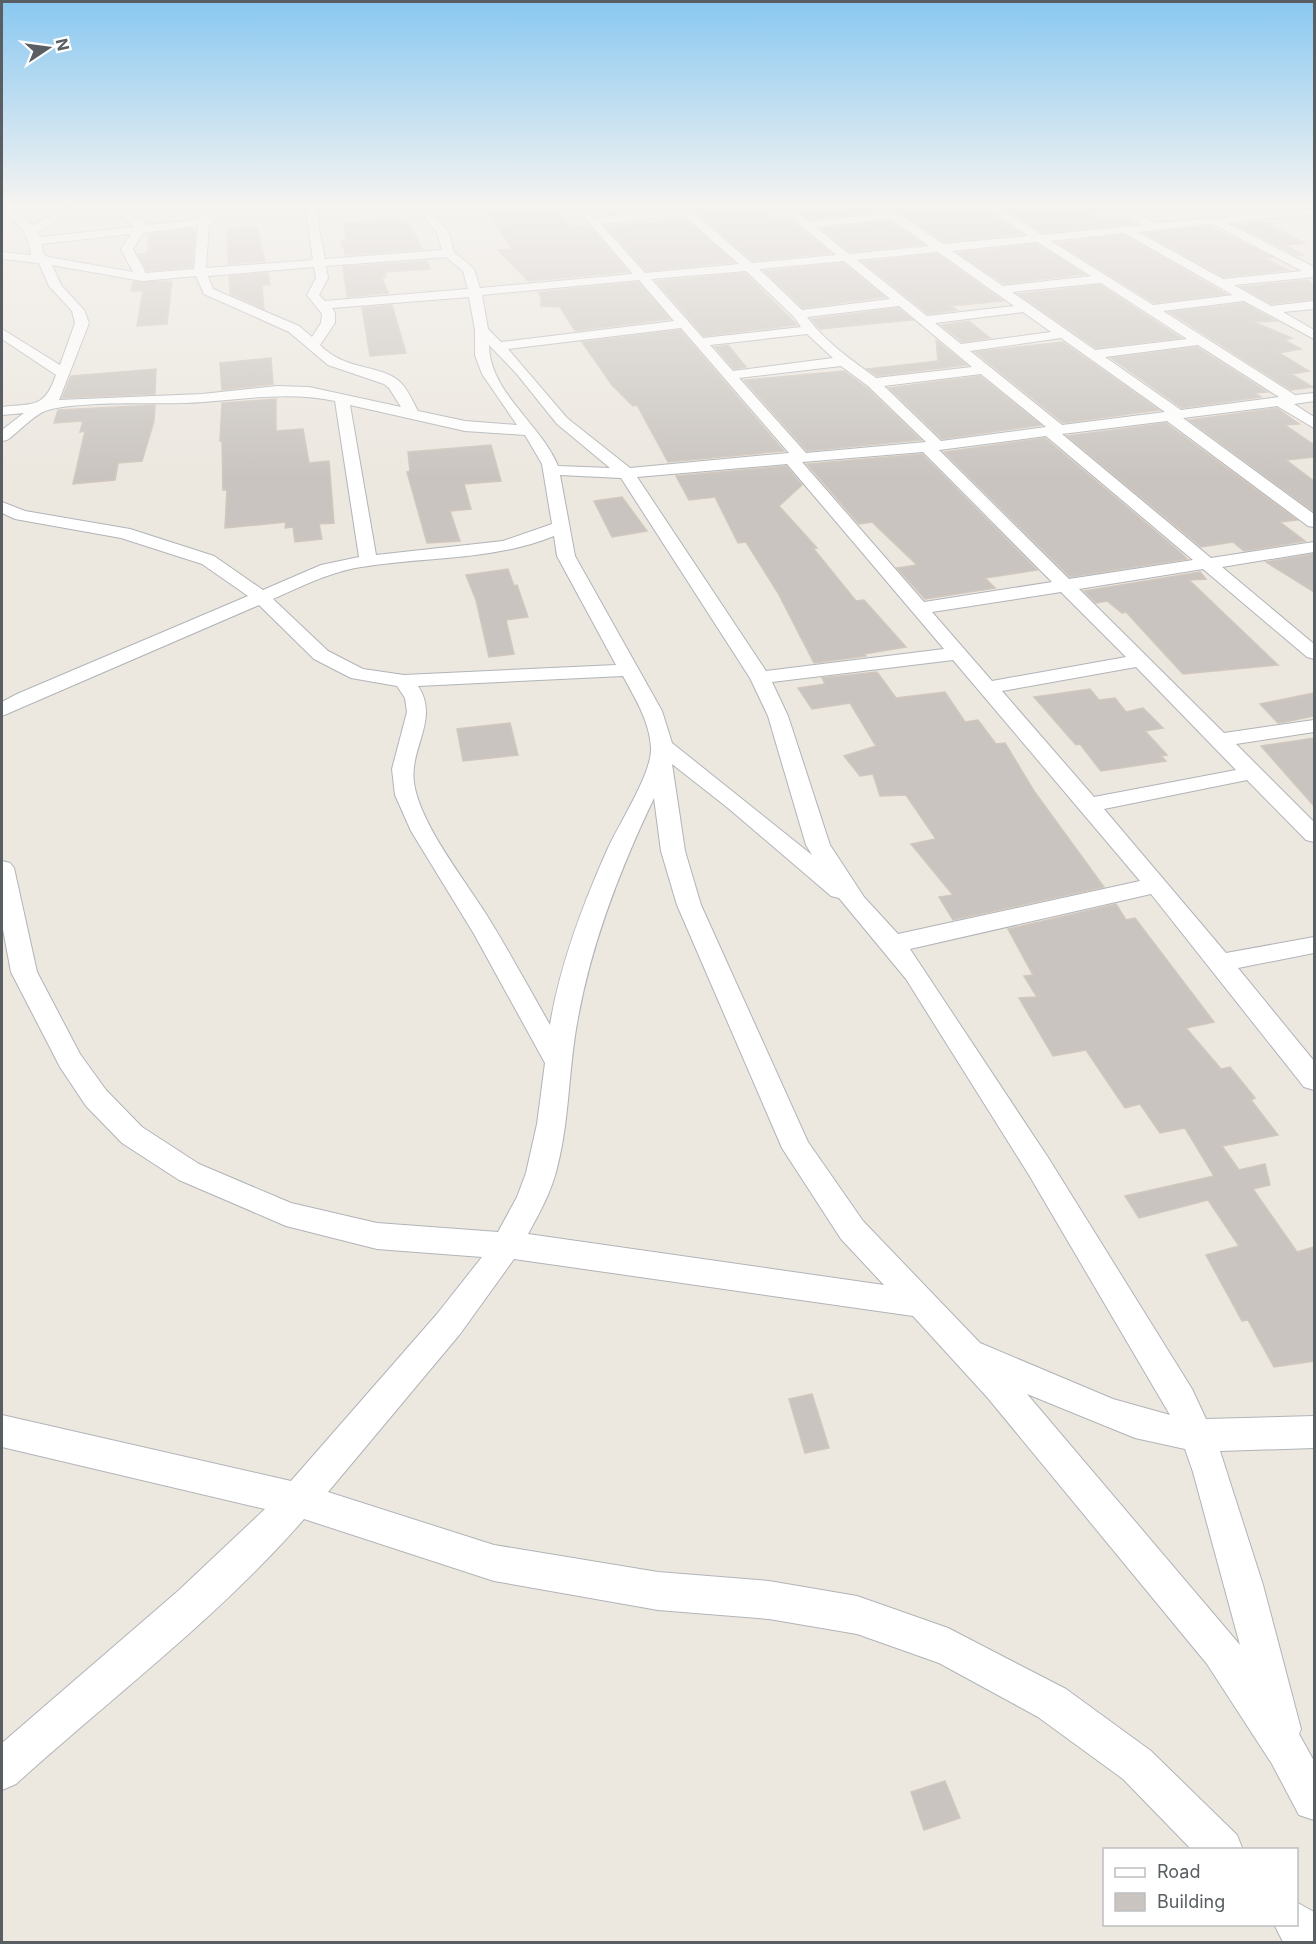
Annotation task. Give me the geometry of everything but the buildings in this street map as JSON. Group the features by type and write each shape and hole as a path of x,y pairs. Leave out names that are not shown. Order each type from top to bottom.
{"street":[{"path":"2,436 56,396 82,317 64,297"},
{"path":"218,297 286,324 314,344 326,358 337,364 381,376 395,385 412,413"},
{"path":"314,344 328,323 329,313 315,297"},
{"path":"324,305 401,302 434,297"},
{"path":"477,297 490,338 562,422 626,473 760,678 778,716 818,845 855,903"},
{"path":"658,297 731,375 986,688 1157,885 1314,1080"},
{"path":"781,297 799,314 810,330 844,362 873,383 1062,585 1221,740 1314,835"},
{"path":"894,297 962,348 1054,430 1312,648"},
{"path":"1010,297 1095,354 1314,522"},
{"path":"1130,297 1200,341 1287,401 1314,423"},
{"path":"1150,309 1247,297 1314,335"},
{"path":"799,314 901,302"},
{"path":"1270,310 1314,305"},
{"path":"927,321 1026,308"},
{"path":"490,338 684,324"},
{"path":"702,342 810,330"},
{"path":"2,333 64,374"},
{"path":"962,348 1064,334"},
{"path":"490,338 482,355 489,374 540,445 551,470 566,556 652,711 662,756 673,851 689,905 796,1148 852,1230 999,1386 1221,1650 1304,1776"},
{"path":"1095,354 1200,341"},
{"path":"731,375 844,362"},
{"path":"873,383 986,369"},
{"path":"2,411 92,401 202,398 277,390 309,391 465,426 530,431"},
{"path":"551,470 626,473 933,446 1314,397"},
{"path":"342,398 368,560"},
{"path":"2,507 21,515 124,533 208,560 260,596 321,655 358,674 404,681 629,670"},
{"path":"2,710 24,698 327,569 368,560 513,545 537,538 560,527"},
{"path":"920,608 1314,547"},
{"path":"760,678 958,653"},
{"path":"986,688 1138,661"},
{"path":"404,681 416,700 417,713 402,770 405,793 421,828 486,934 518,996 558,1062"},
{"path":"1221,740 1314,726"},
{"path":"662,756 728,796 855,903 893,944 915,973 1040,1167 1179,1400 1196,1434 1211,1472 1304,1776"},
{"path":"2,1770 255,1545 463,1308 507,1244 531,1198 545,1163 569,996 594,917 662,756"},
{"path":"1088,805 1252,772"},
{"path":"2,867 24,972 70,1060 96,1098 132,1135 189,1172 286,1214 377,1236 507,1244 922,1304"},
{"path":"893,944 1157,885"},
{"path":"1218,963 1314,945"},
{"path":"968,1353 1122,1418 1160,1429 1196,1434 1314,1432"},
{"path":"2,1431 297,1499 494,1563 658,1591 769,1600 857,1616 948,1647 1052,1703 1137,1765 1220,1848"},
{"path":"1298,1926 1313,1942"}]}
